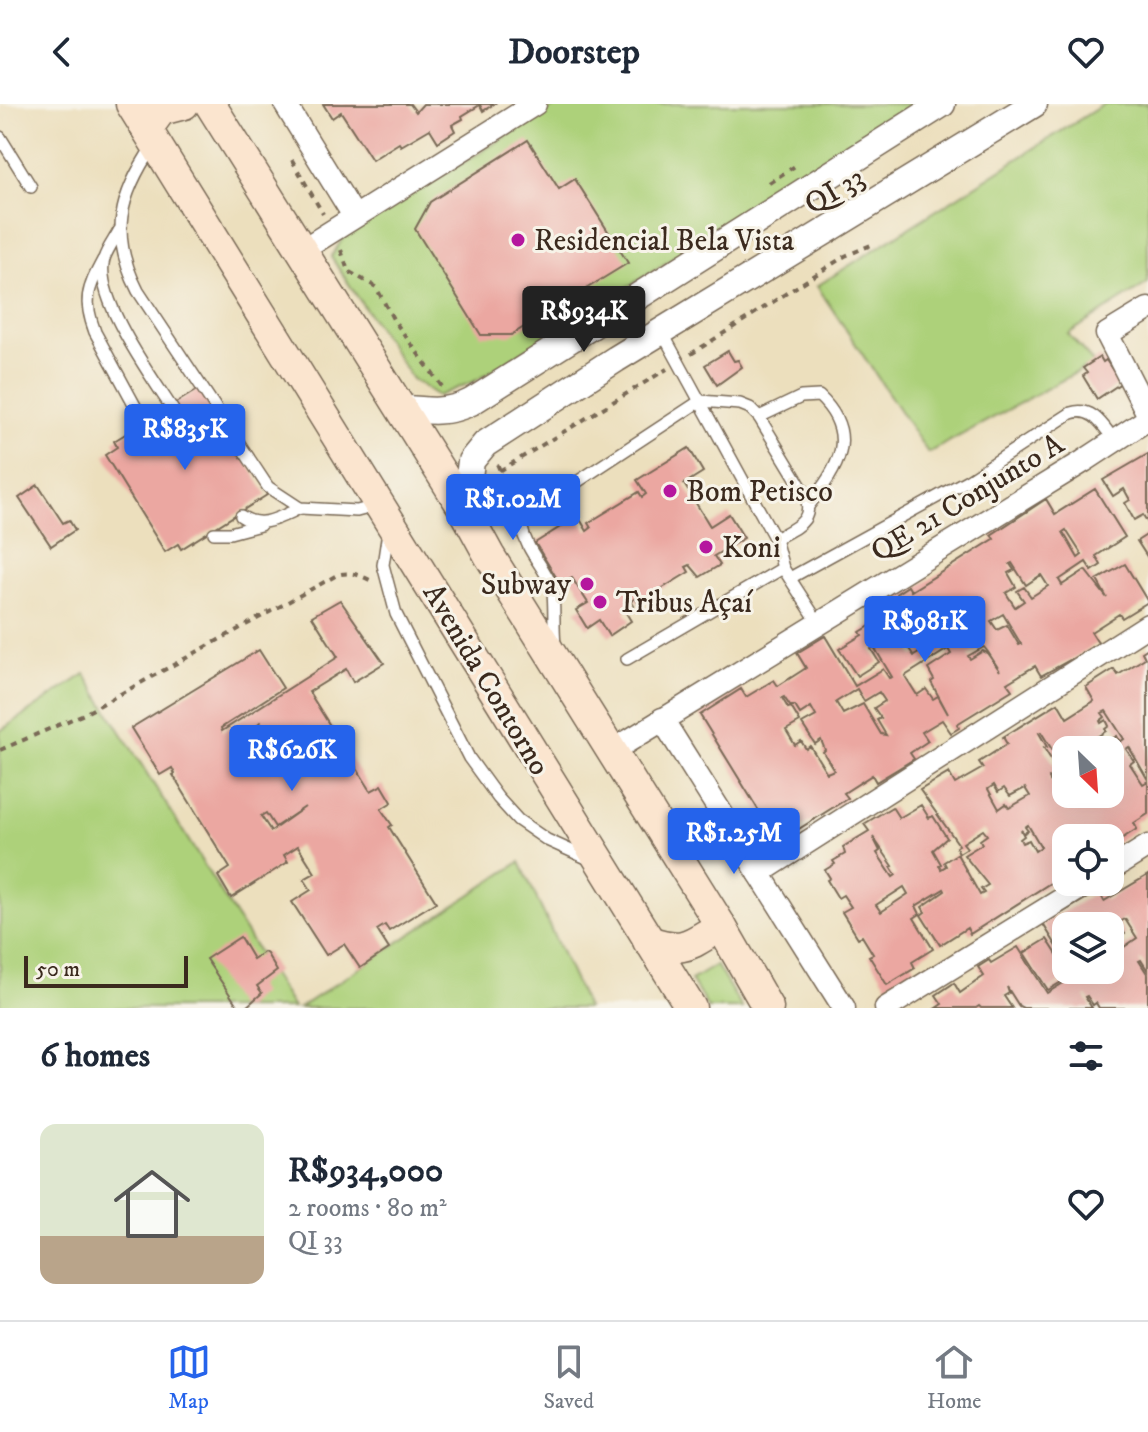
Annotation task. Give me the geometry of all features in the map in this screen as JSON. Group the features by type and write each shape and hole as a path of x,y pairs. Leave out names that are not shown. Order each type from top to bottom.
{"main road":[{"path":"145,125 161,110 184,104"},
{"path":"202,104 210,104 302,250 721,926 768,1008"},
{"name":"Avenida Contorno","path":"145,125 691,1008"},
{"path":"648,941 672,948 685,947 721,926"}],"street":[{"path":"285,104 354,216"},
{"path":"302,250 535,104"},
{"name":"QI 33","path":"400,408 435,412 459,408 942,104"},
{"name":"QI 33","path":"465,511 471,461 495,437 616,359 1034,104"},
{"path":"1148,309 1107,334 1148,416"},
{"path":"596,323 616,359"},
{"name":"QE 21 Conjunto A","path":"612,751 1115,441 1148,416"},
{"path":"759,873 1148,625"},
{"path":"662,719 844,1008"},
{"path":"1124,861 1148,846"},
{"path":"886,1008 1067,896"}],"lane":[{"path":"145,125 120,231 122,257 145,302 258,473 279,496 300,508 385,512 383,565 396,614 469,758 518,820 547,840 599,863"},
{"path":"0,137 31,187"},
{"path":"120,231 90,285 86,301 95,332 146,426"},
{"path":"103,260 114,313 173,410"},
{"path":"662,331 775,539 787,573 818,622"},
{"path":"759,417 801,397 819,396 833,409 843,445 833,474 809,505"},
{"path":"567,679 559,663 555,641 554,590 531,554 521,525 542,505 700,401 740,404 759,417 800,484 809,505 802,523 775,539"},
{"path":"627,659 968,480 1071,413 1078,410 1089,412 1115,441"},
{"path":"214,533 243,531 300,508"},
{"path":"241,516 251,522 267,523"}],"path":[{"path":"757,192 807,159"},
{"path":"489,488 501,470 845,256 871,245"},
{"path":"0,750 84,714 337,575 357,574 389,592"}],"green space":[{"path":"559,104 923,104 477,380 438,396 412,379 331,257 345,235"},
{"path":"1104,104 1148,104 1148,283 1068,334 1094,363 928,453 817,286"},
{"path":"85,674 293,1008 0,1008 0,731"},
{"path":"520,862 587,1008 299,1008"},
{"path":"716,965 742,1008 708,1008 691,980"}],"building":[{"path":"323,104 410,104 416,112 423,104 494,104 483,111 480,105 462,116 463,119 452,125 455,131 438,142 430,129 372,160 341,112 332,118"},
{"name":"Residencial Bela Vista","path":"528,140 559,189 575,179 628,263 511,335 481,335 415,229 430,202"},
{"path":"728,351 742,367 717,385 705,365"},
{"path":"1100,357 1103,362 1106,360 1121,383 1097,399 1083,376 1087,373 1083,368"},
{"path":"200,388 267,495 181,549 178,544 165,552 105,455 117,447 114,441"},
{"path":"689,448 703,472 684,484 710,526 729,514 744,538 714,556 720,565 700,577 690,565 686,567 689,572 638,603 636,598 631,601 634,606 625,611 631,621 609,636 599,620 587,628 576,610 588,603 572,578 561,585 535,543 578,516 587,531 591,528 588,523 639,492 642,497 646,494 637,480"},
{"path":"1148,454 1148,523 1143,515 1134,520 1125,503 1130,500 1124,489 1113,496 1103,480"},
{"path":"38,485 63,523 69,520 75,530 51,546 19,498"},
{"path":"1095,489 1125,537 1096,556 1101,565 1092,571 1086,562 1059,580 1062,585 1085,570 1107,598 1097,580 1125,564 1148,602 1122,618 1119,614 1091,632 1098,643 1070,660 1041,676 1035,666 1007,683 1012,690 957,724 959,728 951,733 942,720 922,732 928,741 910,753 914,759 876,782 872,775 844,793 848,798 778,842 700,715 741,689 746,697 774,680 778,686 806,668 797,653 825,636 855,686 883,669 889,678 892,677 874,647 871,649 879,662 857,676 839,649 862,635 860,632 906,608 897,593 908,586 911,591 994,539 991,535 1046,499 1055,514","holes":["1066,530 1082,555 1078,558 1063,532","1012,563 1026,585 1041,575 1048,586 1031,597 1024,587 1017,591 1024,601 1015,607 1006,593 1016,587 1008,573 1014,570","963,601 959,606 966,617 959,621 951,608","1003,614 1021,644 1007,625 997,630 991,621","905,635 913,646 918,643 922,651 914,656 907,646 904,648 902,637","984,647 1000,671 983,651 970,659 968,656","948,649 951,654 928,669 934,680 931,682 948,714 938,696 933,699 926,689 917,695 905,676","857,689 864,701 879,692 885,701 874,708 886,735 881,734 863,704 843,714 836,702","782,698 790,706 795,706 800,714 811,707 816,716 802,724 815,744 821,740 823,752 834,770 827,773 810,746 806,749 801,741 795,745 786,730 800,722 791,707 788,708"]},
{"path":"1148,534 1148,558 1137,541"},
{"path":"340,600 384,663 353,682 346,669 309,692 371,791 382,785 392,802 381,809 392,825 389,827 436,902 389,931 385,925 377,930 389,949 360,968 344,944 326,955 292,902 311,890 304,879 315,873 298,846 284,855 288,862 231,898 218,876 230,868 173,775 172,768 160,775 131,728 259,650 283,688 221,728 222,731 338,657 312,616","holes":["260,722 280,754 256,770 237,765 234,759 243,753 241,749 264,735 258,724","305,807 271,831 261,816 266,813 275,827"]},
{"path":"1148,648 1148,780 1129,747 1126,749 1134,761 1130,764 1143,784 1148,781 1148,814 1134,823 1137,829 1124,837 1124,824 1052,824 1052,882 970,934 967,928 940,945 921,915 925,912 922,907 944,889 916,906 920,914 914,918 933,949 912,962 915,968 887,985 869,956 873,954 862,936 858,938 842,912 851,907 843,895 838,898 827,880 830,878 825,870 845,854 843,847 869,831 864,824 892,807 899,818 921,805 929,818 933,816 947,838 933,850 941,869 946,866 944,862 957,854 980,895 984,893 981,889 988,885 964,855 982,844 980,840 987,835 983,830 963,843 967,848 959,853 956,847 959,845 920,790 949,773 955,784 983,768 979,762 1007,744 1003,737 1058,703 1067,718 1094,701 1086,687 1114,669 1118,675 1145,658 1142,652","holes":["994,785 998,792 1004,788 1010,796 1025,788 1030,796 1009,808 1006,804 999,809 988,789","1028,825 1041,847 1035,851 1029,840 1022,843 1020,839 1024,836 1021,830 1024,833 1028,831 1025,827","873,837 893,866 896,875 893,877 877,853 880,851","904,887 908,894 881,912 876,905"]},
{"path":"1148,875 1148,971 1139,961 1148,975 1148,1008 1099,1008 1087,996 1092,1008 1023,1008 1007,987 1009,993 1004,996 1012,1008 936,1008 942,1004 936,995 954,983 960,993 984,976 978,967 1018,947 1047,993 1062,984 1124,984 1124,947 1137,938 1124,920 1124,912 1063,912 1091,896 1102,896 1104,901 1112,896 1124,896 1124,889"},
{"path":"1052,919 1052,938 1043,924"},
{"path":"240,937 253,959 264,952 277,971 257,986 262,993 245,1008 239,1008 206,959"},
{"path":"1047,939 1052,947 1052,984 1058,984 1048,990 1024,953"}],"place":[{"name":"Residencial Bela Vista","path":"518,240"},
{"name":"Bom Petisco","path":"670,491"},
{"name":"Koni","path":"706,547"},
{"name":"Subway","path":"587,584"},
{"name":"Tribus Açaí","path":"600,602"}]}
